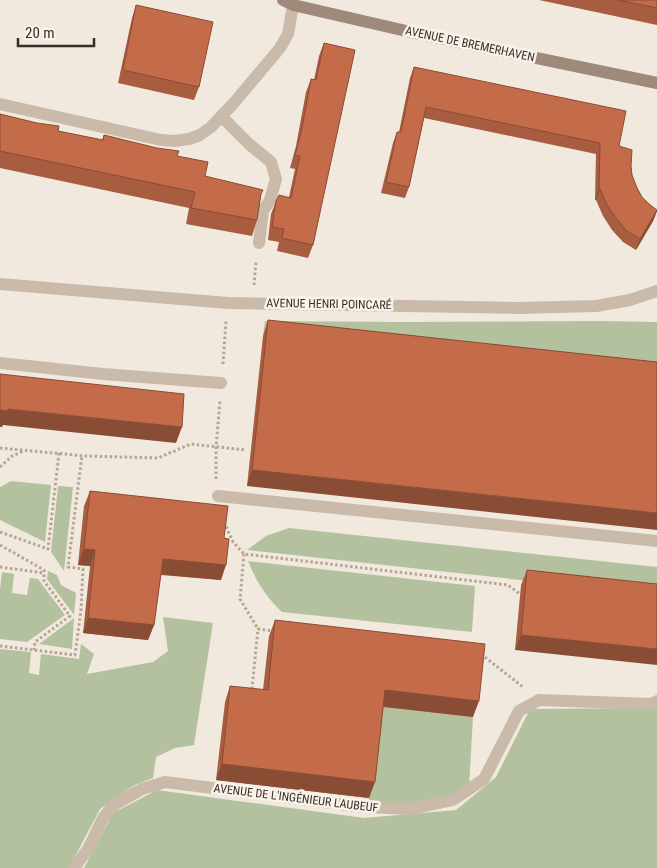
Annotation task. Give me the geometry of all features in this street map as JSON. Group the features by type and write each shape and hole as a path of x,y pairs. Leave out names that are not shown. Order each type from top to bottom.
{"street":[{"name":"AVENUE DE BREMERHAVEN","path":"288,2 415,33 657,83"},
{"path":"0,104 161,140 189,139 211,127 280,48 288,34 288,2"},
{"path":"221,116 249,144 271,162 276,178 270,200 263,212 259,243"},
{"name":"AVENUE HENRI POINCARÉ","path":"0,284 228,303 519,308 596,306 630,300 657,291"},
{"path":"0,363 103,374 221,383"},
{"path":"218,496 657,541"},
{"path":"540,700 651,704 657,701"},
{"name":"AVENUE DE L'INGÉNIEUR LAUBEUF","path":"74,868 88,848 103,818 114,804 142,789 165,782 364,808 412,809 453,800 484,779 519,712 540,700"}],"path":[{"path":"253,303 254,274 259,243"},
{"path":"219,421 216,447 219,509 233,542 244,554 508,585 520,594"},
{"path":"0,448 82,455 158,458 191,444 246,450"},
{"path":"0,466 12,456 26,450"},
{"path":"0,532 48,549 59,453"},
{"path":"0,646 75,655 81,610 83,569 68,567 82,455"},
{"path":"0,545 44,570 44,581 70,616 35,642 34,650"},
{"path":"244,554 240,598 258,629 252,689"},
{"path":"0,567 44,573"},
{"path":"258,629 277,631"},
{"path":"478,652 540,700"}],"green space":[{"path":"265,321 657,322 657,378 263,336"},
{"path":"11,481 51,485 45,542 0,520 0,487"},
{"path":"58,486 73,487 64,571 51,552"},
{"path":"289,528 657,567 657,595 247,550 266,536"},
{"path":"248,561 475,586 472,632 282,612 262,588"},
{"path":"48,571 57,575 61,585 76,593 74,615 47,579"},
{"path":"2,572 14,574 12,593 27,595 30,578 38,579 65,615 27,642 0,639"},
{"path":"163,617 213,623 194,745 175,748 156,757 153,778 135,785 100,809 69,868 0,868 0,649 31,652 29,673 39,675 41,654 79,659 81,644 94,654 87,674 153,662 168,651"},
{"path":"74,618 72,649 39,644"},
{"path":"380,706 473,717 469,787 453,800 369,807"},
{"path":"657,708 657,868 84,868 113,813 157,790 364,818 456,810 496,777 530,709"}],"building":[{"path":"618,0 657,0 657,8"},
{"path":"136,5 213,22 199,87 123,70"},
{"path":"324,43 355,50 313,245 282,238 284,229 272,227 276,201 279,195 291,198 300,156 295,155 311,79 316,80"},
{"path":"414,67 626,111 619,146 632,150 632,175 637,188 642,197 657,210 640,239 627,231 616,218 599,189 600,143 426,107 409,187 386,182 397,132 401,132"},
{"path":"0,114 59,126 58,131 103,140 104,135 157,148 179,151 177,156 208,162 205,176 263,190 257,220 191,208 195,192 0,151"},
{"path":"268,320 657,362 657,513 252,470"},
{"path":"0,374 184,394 182,427 8,409 8,411 0,410"},
{"path":"90,491 228,506 224,538 229,539 226,565 163,559 154,625 88,618 95,550 84,549"},
{"path":"527,570 657,584 657,649 521,635"},
{"path":"275,620 485,644 479,701 385,690 375,782 222,764 230,686 268,690"}]}
